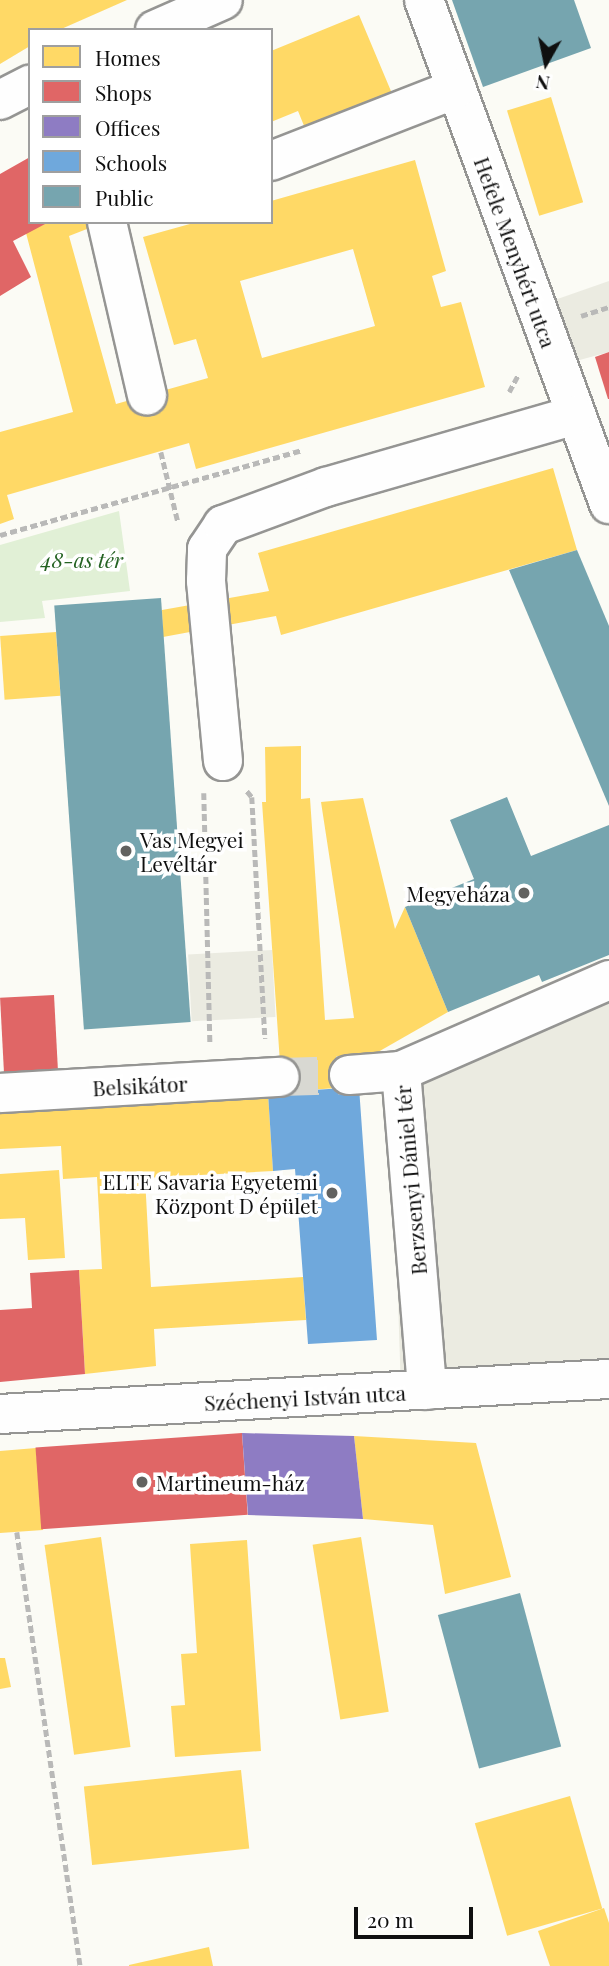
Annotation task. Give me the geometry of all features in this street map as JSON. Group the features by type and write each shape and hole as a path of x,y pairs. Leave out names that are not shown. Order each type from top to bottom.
{"street":[{"path":"160,28 223,0"},
{"name":"Hefele Menyhért utca","path":"424,0 609,504"},
{"path":"0,100 28,86"},
{"path":"273,160 456,89"},
{"path":"107,224 147,395"},
{"path":"223,761 206,580 207,549 223,525 326,487 575,415"},
{"name":"Berzsenyi Dániel tér","path":"427,1391 401,1071 609,980"},
{"path":"349,1075 401,1071"},
{"name":"Belsikátor","path":"0,1093 274,1078"},
{"name":"Széchenyi István utca","path":"0,1414 609,1379"}],"path":[{"path":"495,397 508,394"},
{"path":"0,535 312,447"},
{"path":"161,452 169,487"},
{"path":"211,1081 201,799 223,761 253,797 274,1078"},
{"path":"17,1531 80,1966"}],"green space":[{"name":"48-as tér","path":"119,511 130,591 42,601 45,618 0,622 0,545"}],"shaded area":[{"path":"609,281 609,352 565,364 546,303"},
{"path":"272,950 276,1017 192,1021 188,954"},
{"path":"609,965 609,1379 401,1392 390,1055"}],"building: Homes":[{"path":"0,0 127,0 64,28 28,28 28,47 0,64"},
{"path":"359,15 396,103 309,138 298,111 273,121 273,50"},
{"path":"551,97 583,202 539,216 507,110"},
{"path":"415,160 446,271 432,276 441,307 461,302 485,387 196,469 189,443 7,495 14,519 0,524 0,432 73,412 26,233 45,224 90,224 92,227 69,236 116,404 208,378 196,339 174,345 143,237 190,224 273,224 273,200","holes":["353,249 375,326 262,358 240,281"]},
{"path":"553,468 577,550 281,635 276,616 163,637 162,610 269,591 258,553"},
{"path":"56,632 60,696 5,700 0,636"},
{"path":"301,746 301,799 310,798 325,1020 354,1018 321,802 363,798 395,929 405,907 448,1012 357,1064 350,1087 282,1092 262,802 266,802 265,747"},
{"path":"268,1093 273,1171 145,1178 151,1287 303,1277 306,1320 154,1329 156,1366 85,1374 79,1270 102,1269 97,1177 63,1179 61,1146 0,1149 0,1109"},
{"path":"59,1170 65,1258 28,1260 25,1218 0,1219 0,1174"},
{"path":"354,1436 476,1443 511,1577 445,1594 433,1525 363,1519"},
{"path":"36,1448 43,1530 0,1533 0,1451"},
{"path":"101,1537 131,1747 74,1755 45,1545"},
{"path":"361,1537 389,1712 340,1719 313,1545"},
{"path":"247,1540 261,1751 175,1757 171,1706 185,1705 181,1654 197,1653 190,1544"},
{"path":"0,1658 5,1658 11,1687 0,1689"},
{"path":"241,1770 249,1849 92,1865 84,1787"},
{"path":"570,1796 602,1908 507,1936 475,1823"},
{"path":"604,1908 609,1923 609,1966 550,1966 538,1931"},
{"path":"209,1947 213,1966 129,1966 129,1965"}],"building: Shops":[{"path":"28,158 28,224 45,224 13,241 31,277 0,296 0,174"},
{"path":"609,352 609,399 608,399 595,357"},
{"path":"54,995 58,1080 5,1083 0,998"},
{"path":"79,1270 85,1374 0,1382 0,1310 32,1308 30,1273"},
{"name":"Martineum-ház","path":"242,1433 248,1515 41,1529 36,1447"}],"building: Offices":[{"path":"242,1433 354,1436 363,1519 248,1515"}],"building: Schools":[{"name":"ELTE Savaria Egyetemi Központ D épület","path":"359,1087 377,1340 308,1344 295,1169 273,1171 268,1093"}],"building: Public":[{"path":"452,0 574,0 591,48 483,87"},
{"path":"577,550 609,626 609,806 509,570"},
{"name":"Vas Megyei Levéltár","path":"161,598 191,1022 84,1029 54,605"},
{"name":"Megyeháza","path":"507,797 531,856 609,825 609,955 542,982 539,975 448,1012 405,907 474,879 450,820"},
{"path":"520,1593 561,1747 479,1769 438,1615"}],"tunnel":[{"path":"280,1077 349,1075"}],"place":[{"name":"Vas Megyei Levéltár","path":"126,851"},
{"name":"Megyeháza","path":"524,893"},
{"name":"ELTE Savaria Egyetemi Központ D épület","path":"332,1193"},
{"name":"Martineum-ház","path":"142,1482"}]}
